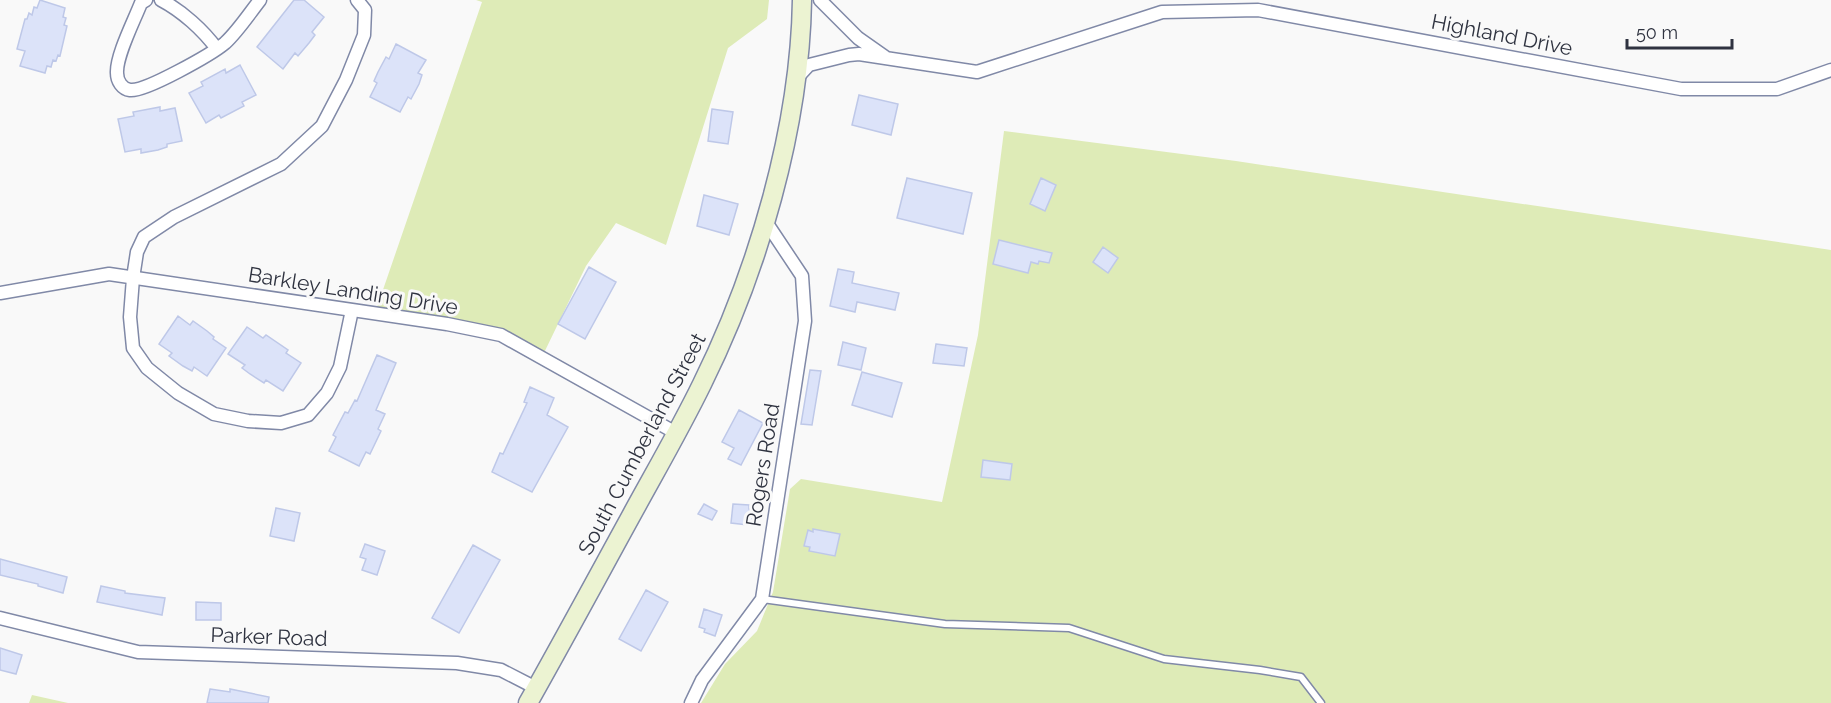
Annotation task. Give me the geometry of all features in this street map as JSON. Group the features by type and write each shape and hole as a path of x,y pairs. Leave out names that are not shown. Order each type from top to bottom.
{"main road":[{"name":"South Cumberland Street","path":"532,696 676,434 718,350 766,222 789,128 802,28 802,0"}],"street":[{"path":"146,0 141,3 118,61 118,81 130,90 144,87 217,49 260,0"},
{"path":"161,0 171,5 209,38 217,49"},
{"path":"352,310 340,367 327,393 308,415 281,423 248,421 214,414 178,393 147,368 133,348 130,317 133,278 137,252 144,237 174,217 281,164 322,126 346,80 364,34 365,10 357,0"},
{"path":"820,0 858,38 886,58"},
{"name":"Highland Drive","path":"795,81 804,69 817,62 859,54 977,72 1162,12 1258,10 1681,88 1777,89 1831,70"},
{"name":"Rogers Road","path":"691,703 702,680 762,599 805,321 802,276 766,222"},
{"name":"Barkley Landing Drive","path":"0,293 110,274 447,324 501,335 676,434"},
{"name":"Parker Road","path":"0,618 138,652 457,663 501,670 532,696"}],"lane":[{"path":"762,599 945,624 1069,628 1164,659 1300,677 1321,703"}],"green space":[{"path":"476,0 769,0 767,19 728,48 666,245 616,223 586,266 542,357 501,335 375,313 482,2"},
{"path":"1004,131 1236,161 1831,250 1831,703 701,703 725,664 757,631 773,592 790,489 801,479 942,502 978,335"},
{"path":"32,695 68,703 29,703"}],"building":[{"path":"40,0 65,8 63,17 66,18 64,25 67,26 60,56 58,55 56,61 53,60 51,67 47,66 45,73 20,66 25,51 17,49 25,19 29,13 32,15 34,7 37,8"},
{"path":"294,0 304,0 324,17 312,32 315,35 309,43 298,56 295,53 283,69 257,47"},
{"path":"396,44 426,60 418,73 422,75 419,84 411,99 408,97 400,112 370,97 377,83 374,81 378,72 386,57 389,59"},
{"path":"240,65 256,95 242,102 244,106 221,118 219,115 206,123 189,93 203,86 201,82 225,69 226,73"},
{"path":"859,95 898,104 891,135 852,125"},
{"path":"160,107 160,111 175,108 182,141 167,144 167,147 158,150 141,153 141,149 125,152 118,119 134,116 133,112"},
{"path":"712,109 733,112 728,144 708,141"},
{"path":"907,178 972,193 963,234 897,218"},
{"path":"1041,178 1056,185 1045,211 1030,204"},
{"path":"704,195 738,204 729,235 697,226"},
{"path":"999,240 1052,253 1049,263 1031,262 1028,273 993,264"},
{"path":"1103,247 1118,258 1108,273 1093,262"},
{"path":"589,267 616,282 585,339 558,324"},
{"path":"838,269 854,272 852,283 899,293 895,310 857,302 855,312 830,306"},
{"path":"178,316 190,325 193,321 226,348 207,376 194,367 192,371 183,366 169,356 172,353 159,344"},
{"path":"247,327 263,338 266,335 288,350 286,353 301,363 283,391 266,380 264,383 250,374 242,368 245,365 228,354"},
{"path":"843,342 866,348 861,370 838,365"},
{"path":"936,344 967,348 964,366 933,363"},
{"path":"377,355 396,363 376,410 385,414 378,429 381,431 370,454 366,452 359,466 329,451 336,437 333,435 345,412 348,413 355,400 357,401"},
{"path":"810,370 821,371 812,425 801,424"},
{"path":"862,372 902,383 892,417 852,405"},
{"path":"530,387 554,398 547,415 568,427 532,492 492,472 527,403 524,402"},
{"path":"739,410 763,423 741,465 728,459 734,448 722,442"},
{"path":"983,460 1012,464 1010,480 981,477"},
{"path":"704,504 717,511 712,520 698,514"},
{"path":"733,504 749,505 749,509 754,509 752,521 749,521 748,525 731,523"},
{"path":"276,508 300,513 294,541 270,536"},
{"path":"813,529 840,534 835,556 809,551 810,547 804,546 808,530 813,532"},
{"path":"365,544 385,551 377,575 362,570 366,559 360,557"},
{"path":"473,545 500,560 459,633 432,618"},
{"path":"0,559 67,577 63,593 0,575"},
{"path":"101,586 125,591 125,593 165,598 162,615 97,602"},
{"path":"646,590 668,602 641,651 619,639"},
{"path":"196,602 221,603 221,620 196,620"},
{"path":"704,609 722,615 715,636 704,632 705,629 699,627"},
{"path":"0,648 22,655 16,674 0,670"},
{"path":"210,689 230,692 230,689 269,697 268,703 207,703"}]}
